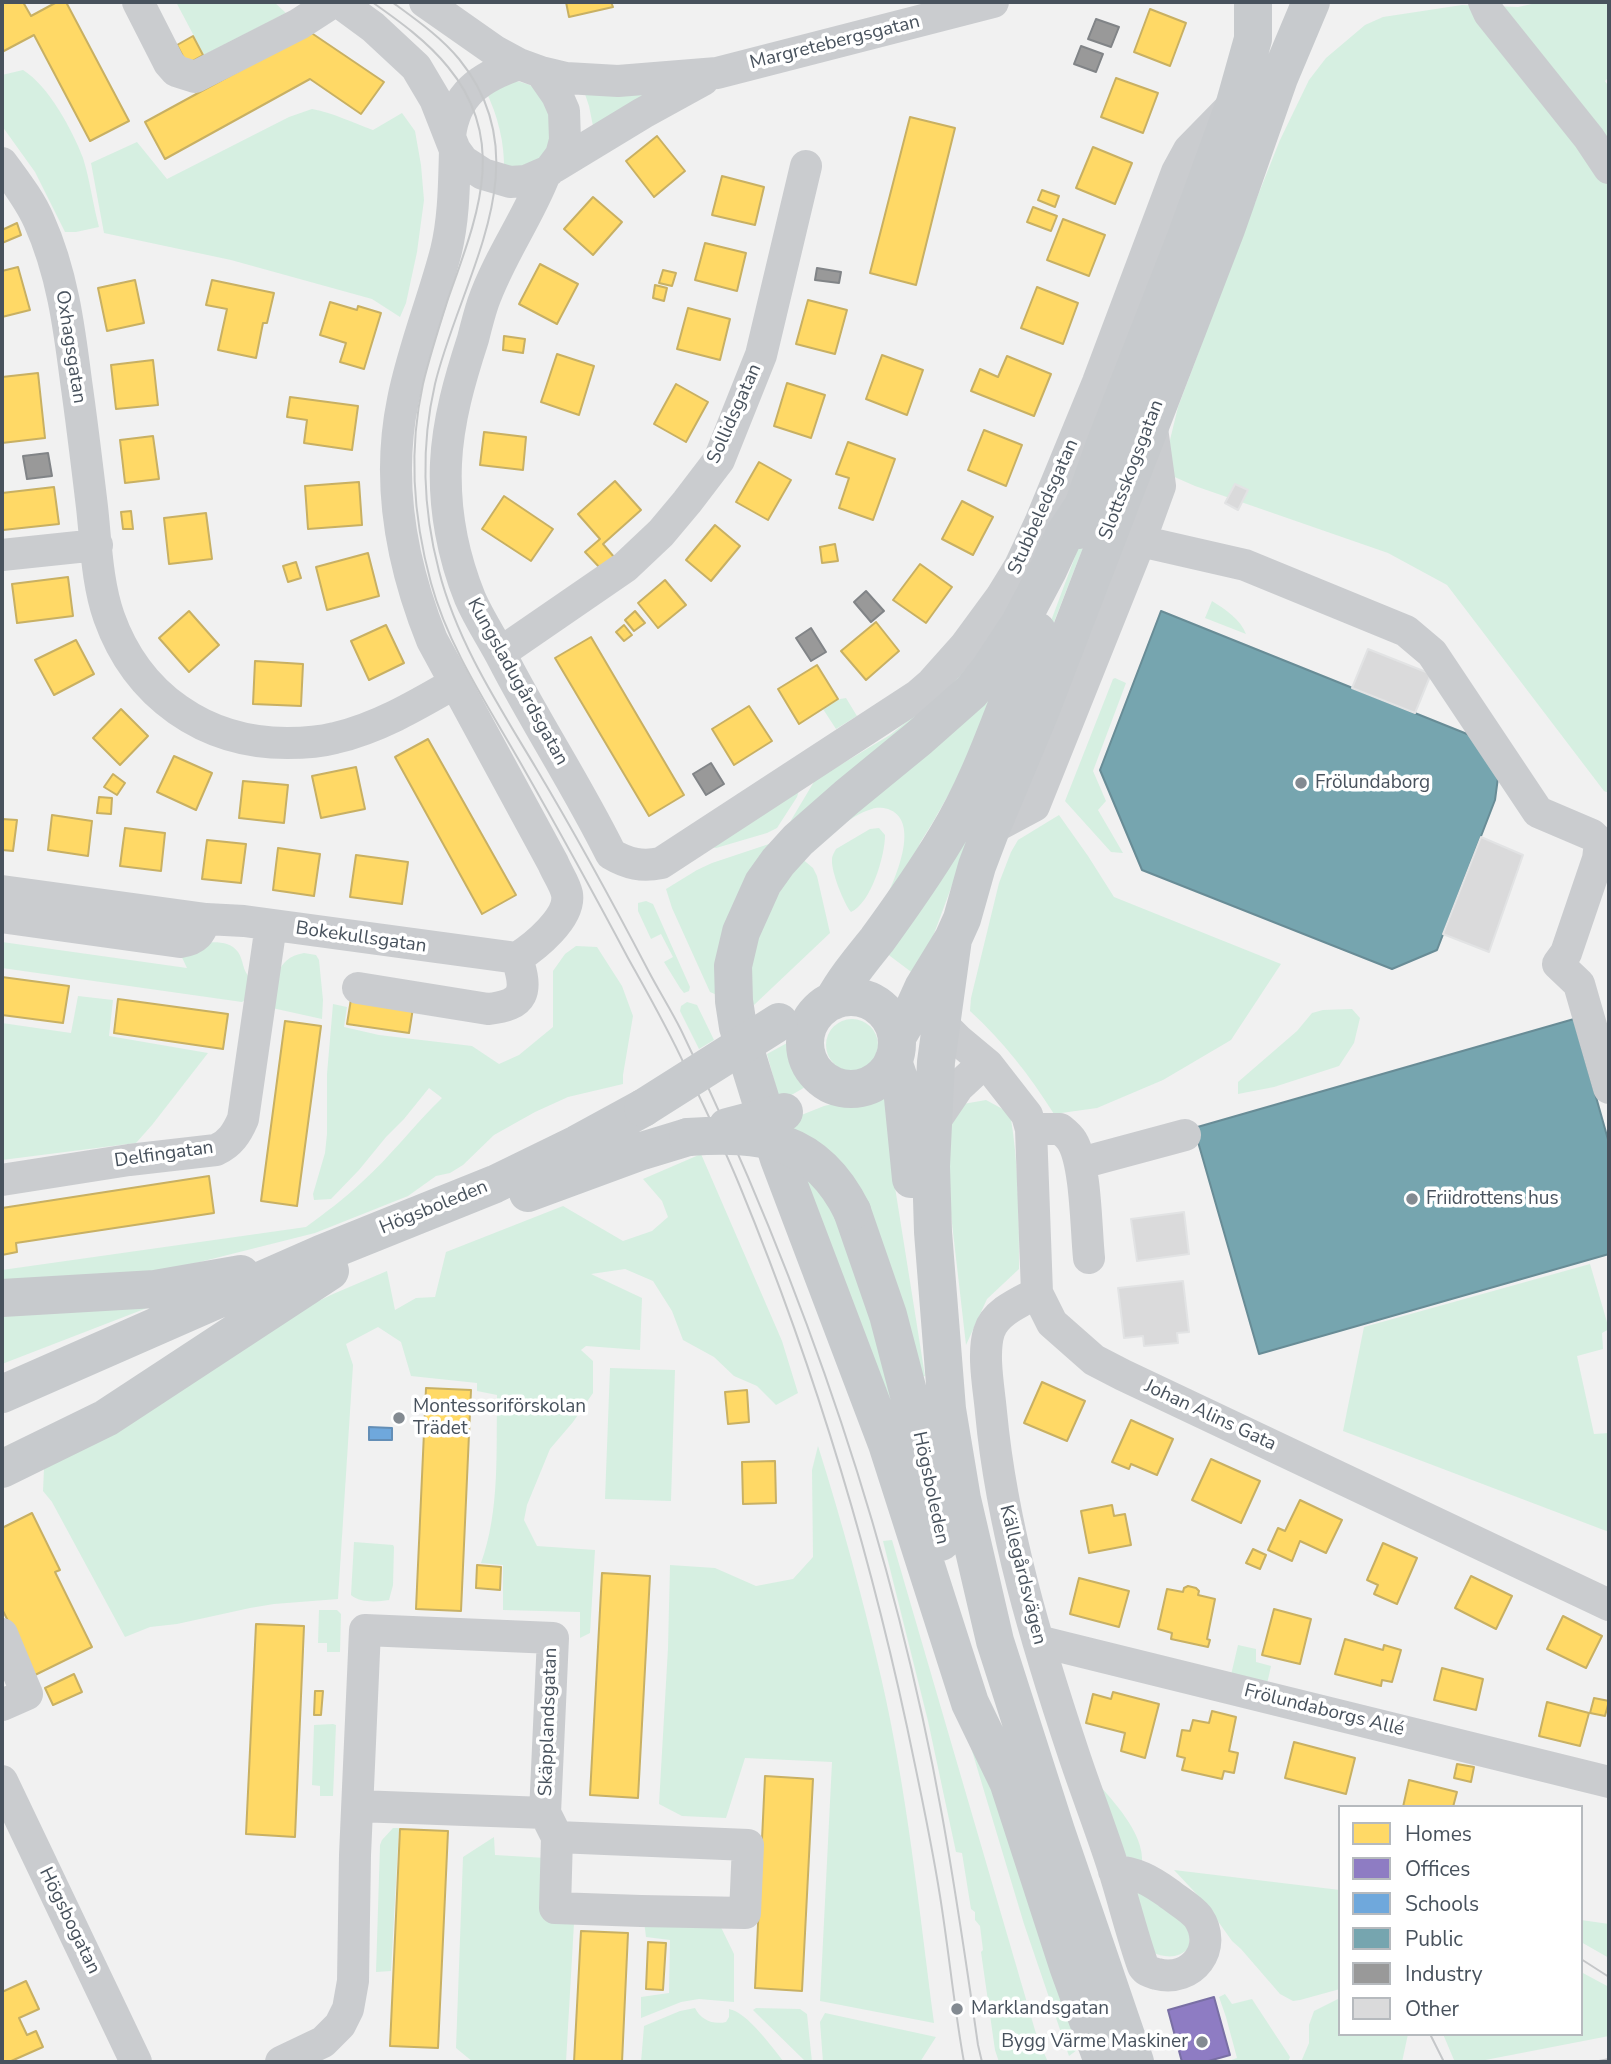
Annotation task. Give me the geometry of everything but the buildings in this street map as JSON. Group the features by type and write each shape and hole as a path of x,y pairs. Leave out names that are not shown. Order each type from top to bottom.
{"main road":[{"name":"Slottsskogsgatan","path":"825,1007 909,896 947,836 985,762 1018,674 1076,539 1083,506 1104,447 1235,103 1253,39 1253,2"},
{"name":"Slottsskogsgatan","path":"895,1050 923,988 953,939 967,904 991,829 1040,712 1226,229 1279,78 1311,2"},
{"name":"Slottsskogsgatan","path":"749,1062 738,1027 733,966 741,932 763,883 798,840 971,692 1020,623 1065,533 1083,506"},
{"name":"Slottsskogsgatan","path":"936,1062 953,939"},
{"name":"Högsboleden","path":"2,1394 326,1262 495,1184 643,1108 779,1022 825,1007 843,998 855,997 876,1004 889,1016 902,1088 934,1383 946,1452 961,1499 995,1641 1135,2062"},
{"path":"825,1007 807,1031 807,1057 818,1074 836,1086"},
{"name":"Högsboleden","path":"326,1262 688,1137 784,1112 816,1100 836,1086 853,1089 869,1085 883,1075 895,1050"},
{"name":"Högsboleden","path":"749,1062 779,1159 887,1444 970,1703 1012,1790"},
{"name":"Högsboleden","path":"936,1062 931,1166 935,1259 947,1409 961,1499"},
{"name":"Högsboleden","path":"688,1137 744,1135 787,1145 820,1166 843,1194 852,1210 888,1315 911,1399 957,1610 982,1702 1068,1966 1103,2062"},
{"path":"2,1298 155,1289 326,1262"},
{"path":"2,1469 106,1418 326,1262"}],"street":[{"path":"138,2 169,63 176,71 195,77 299,24 334,2"},
{"path":"339,2 373,27 416,67 435,99 452,143 463,161 483,174 510,182 526,181 550,170 561,155 565,140 564,111 557,95 530,68 495,51 425,2"},
{"name":"Margretebergsgatan","path":"530,68 566,78 618,81 717,73 993,2"},
{"path":"1484,2 1489,13 1589,138 1609,168"},
{"path":"358,988 488,1009 510,1006 518,1000 522,991 517,958 541,941 556,924 567,901 563,886 432,640 417,603 401,541 396,492 396,453 403,401 446,250 453,206 452,117 476,85 493,74 530,68"},
{"name":"Margretebergsgatan","path":"550,170 643,113 717,73"},
{"name":"Stubbeledsgatan","path":"661,863 796,756 890,714 932,683 965,646 1020,566 1050,499 1103,369 1177,172 1189,150 1235,103"},
{"name":"Oxhagsgatan","path":"2,163 39,220 63,294 102,590 109,617 140,674 179,712 212,730 267,743 334,739 385,721 455,684"},
{"name":"Sollidsgatan","path":"500,653 628,565 661,533 719,460 761,355 806,166"},
{"name":"Kungsladugårdsgatan","path":"550,170 502,258 483,303 455,397 447,443 446,492 455,550 471,600 611,854 633,864 648,866 661,863"},
{"path":"991,829 1034,806 1140,541 1160,485 1151,420"},
{"path":"1140,541 1245,565 1406,631 1432,653 1538,812 1592,835 1604,843 1566,953 1558,964 1579,984 1609,1088"},
{"path":"2,555 97,545"},
{"name":"Bokekullsgatan","path":"2,891 517,958"},
{"path":"2,917 180,942 190,941 199,935 206,919"},
{"name":"Delfingatan","path":"2,1180 129,1160 216,1150 225,1146 243,1119 271,925"},
{"name":"Johan Alins Gata","path":"941,1023 988,1065 986,1077 1019,1103 1027,1115 1031,1129 1037,1293 1052,1323 1094,1360 1609,1605"},
{"path":"895,1050 986,1077"},
{"path":"933,1124 958,1087 986,1077"},
{"path":"1031,1129 1060,1129 1071,1138 1081,1163 1089,1258"},
{"path":"1081,1163 1185,1135"},
{"name":"Källegårdsvägen","path":"1037,1293 1010,1307 995,1320 989,1332 987,1359 994,1446 1013,1545 1038,1641 1073,1754 1114,1871"},
{"name":"Skäpplandsgatan","path":"281,2062 323,2042 340,2025 348,2010 353,1981 358,1806 365,1630 552,1638 551,1825 358,1806"},
{"path":"2,1634 27,1694 2,1705"},
{"name":"Frölundaborgs Allé","path":"1038,1641 1609,1782"},
{"name":"Högsbogatan","path":"2,1781 136,2062"},
{"path":"551,1825 748,1845 745,1913 555,1908 551,1825"}],"green space":[{"path":"176,2 274,2 286,13 204,55"},
{"path":"1541,2 1609,2 1609,77 1605,81 1609,87 1609,793 1604,791 1447,585 1388,553 1170,475 1170,440 1178,407 1223,283 1280,140 1309,80 1326,58 1365,25 1383,17 1462,5 1518,7"},
{"path":"23,70 42,86 73,135 83,158 99,227 65,232 35,172 2,126 2,75"},
{"path":"509,80 525,83 536,89 554,110 549,155 504,173 500,130 485,89"},
{"path":"582,85 648,92 594,131"},
{"path":"312,109 373,130 402,113 415,131 424,200 417,252 406,303 400,317 372,299 231,260 104,233 91,163 137,142 167,179 289,117"},
{"path":"1246,129 918,977 882,950 1030,677 1079,546"},
{"path":"1038,571 950,690 790,822 815,780 890,735 920,711"},
{"path":"1212,601 1227,611 1246,634 1205,618"},
{"path":"1115,678 1126,683 1093,771 1106,801 1098,810 1123,853 1111,852 1065,801"},
{"path":"993,683 980,739 916,854 888,894 903,848 903,824 898,815 888,809 874,808 837,828"},
{"path":"846,698 857,716 836,729 823,709"},
{"path":"799,790 777,828 716,848 711,847"},
{"path":"1059,815 1114,897 1281,964 1231,1040 1163,1080 1097,1108 1054,1114 994,1034 970,1011 999,883 1011,852 1018,840"},
{"path":"879,828 885,835 876,878 865,899 851,912 836,879 832,865 833,855 836,849 870,829"},
{"path":"778,841 717,995 710,992 666,889 712,863"},
{"path":"800,857 813,868 817,876 830,933 754,1005 749,998 755,934"},
{"path":"646,901 653,904 690,987 689,991 684,993 664,962 673,957 661,934 651,939 638,911 638,903"},
{"path":"2,942 187,968 177,947 218,942 233,947 238,952 250,978 245,1000 242,1002 2,968"},
{"path":"576,946 597,947 622,986 633,1016 623,1084 568,1097 535,1112 494,1135 463,1165 450,1173 436,1176 408,1196 315,1233 164,1271 2,1287 2,1270 306,1227 373,1172 442,1098 429,1088 331,1199 314,1200 313,1194 325,1153 327,1134 327,1074 333,1004 347,1007 344,1027 379,1035 472,1046 499,1064 519,1055 553,1027 553,971 565,954"},
{"path":"304,953 316,955 319,960 322,1019 272,1008 276,981 282,966 287,960"},
{"path":"78,996 113,1000 109,1036 208,1053 136,1143 2,1160 2,1023 71,1033"},
{"path":"687,1002 697,1005 714,1040 699,1049 680,1011 681,1006"},
{"path":"1352,1009 1360,1018 1354,1043 1339,1066 1274,1087 1238,1094 1238,1082 1297,1031 1312,1013"},
{"path":"852,1019 871,1026 878,1045 871,1064 852,1071 833,1064 826,1045 833,1026"},
{"path":"790,1043 796,1071 807,1086 788,1097 779,1098 767,1054"},
{"path":"888,1091 894,1181 925,1376 917,1378 792,1134 789,1120 824,1106 862,1102"},
{"path":"986,1100 1010,1113 1017,1171 1019,1269 987,1299 966,1345 947,1180 946,1123 963,1104"},
{"path":"701,1154 782,1341 798,1393 776,1405 757,1386 734,1376 714,1357 683,1340 672,1311 653,1281 625,1269 591,1274 642,1298 640,1350 586,1346 581,1350 593,1361 593,1393 550,1449 527,1505 524,1520 537,1546 595,1550 590,1633 580,1638 580,1612 503,1610 503,1565 481,1563 494,1501 497,1395 477,1391 477,1383 411,1376 401,1342 378,1327 346,1344 353,1365 338,1599 250,1608 150,1627 125,1637 52,1502 43,1491 44,1468 304,1308 387,1271 395,1310 416,1298 435,1297 446,1252 563,1206 623,1241 652,1231 668,1217 662,1201 643,1179"},
{"path":"797,1168 812,1178 844,1232 906,1440"},
{"path":"1590,1264 1609,1329 1602,1333 1603,1349 1577,1356 1594,1434 1609,1433 1609,1532 1343,1431 1364,1327"},
{"path":"2,1305 147,1308 2,1364"},
{"path":"610,1368 675,1370 671,1501 605,1499"},
{"path":"818,1446 844,1532 890,1720 912,1849 934,2023 820,2001 832,1762 745,1758 726,1818 682,1816 659,1804 670,1565 715,1568 756,1586 793,1579 813,1557 812,1470"},
{"path":"892,1540 1037,2037 1048,2062 999,2062 995,2050 981,1952 980,1926 975,1920 975,1912 971,1909 962,1853 956,1852 928,1721 883,1541"},
{"path":"354,1542 393,1545 393,1585 389,1600 364,1601 351,1595"},
{"path":"319,1610 337,1610 341,1614 340,1652 327,1652 327,1643 318,1643"},
{"path":"933,1621 1081,2047 1069,2056 1024,1924"},
{"path":"1238,1645 1256,1649 1256,1662 1271,1666 1267,1684 1231,1675"},
{"path":"314,1725 336,1725 333,1796 320,1796 320,1786 312,1785"},
{"path":"1093,1778 1133,1829 1142,1852 1142,1864 1126,1856"},
{"path":"393,1828 399,1828 391,1971 376,1972 380,1845"},
{"path":"494,1837 495,1855 546,1858 574,1923 566,2062 473,2062 456,2048 463,1857"},
{"path":"1174,1870 1338,1890 1338,1990 1293,2001 1280,1994 1232,1941 1205,1903"},
{"path":"1125,1879 1190,1918 1189,1948 1171,1956 1151,1952"},
{"path":"1583,1920 1609,1924 1609,1958 1583,1943"},
{"path":"644,1921 718,1921 734,1954 734,2002 699,1999 681,2002 641,2018 641,1997 669,1993 670,1940 646,1937"},
{"path":"1583,1973 1609,1987 1609,2036 1475,2062 1454,2060 1444,2036 1583,2036"},
{"path":"1225,1994 1232,2004 1252,1999 1290,2057 1288,2062 1226,2062 1237,2058 1219,1997"},
{"path":"1338,1999 1338,2036 1408,2036 1402,2062 1301,2062 1309,2043 1309,2025 1314,2011"},
{"path":"695,2008 708,2021 717,2023 726,2022 729,2009 744,2016 784,2062 641,2062 644,2026 680,2011"},
{"path":"800,2009 807,2014 812,2062 806,2062 753,2010"},
{"path":"825,2013 936,2037 920,2062 823,2062 820,2022"}],"tram line":[{"path":"372,2 422,40 448,67 467,95 478,124 483,152 477,210 432,352 418,409 415,484 420,534 431,583 458,653 575,860 678,1052 734,1173 795,1329 842,1472 899,1691 934,1863 964,2062"},
{"path":"392,2 436,35 459,59 483,98 495,138 496,179 489,220 447,343 435,384 427,430 427,501 439,571 457,623 480,673 580,844 681,1030 766,1219 803,1316 870,1513 922,1714 947,1844 982,2062"},
{"path":"1583,1960 1609,1977"},
{"path":"1431,2036 1444,2062"},
{"path":"1594,2062 1609,2059"}],"place":[{"name":"Frölundaborg","path":"1301,783"},
{"name":"Friidrottens hus","path":"1412,1199"},
{"name":"Montessoriförskolan Trädet","path":"399,1418"},
{"name":"Marklandsgatan","path":"957,2009"},
{"name":"Bygg Värme Maskiner","path":"1202,2042"}]}
